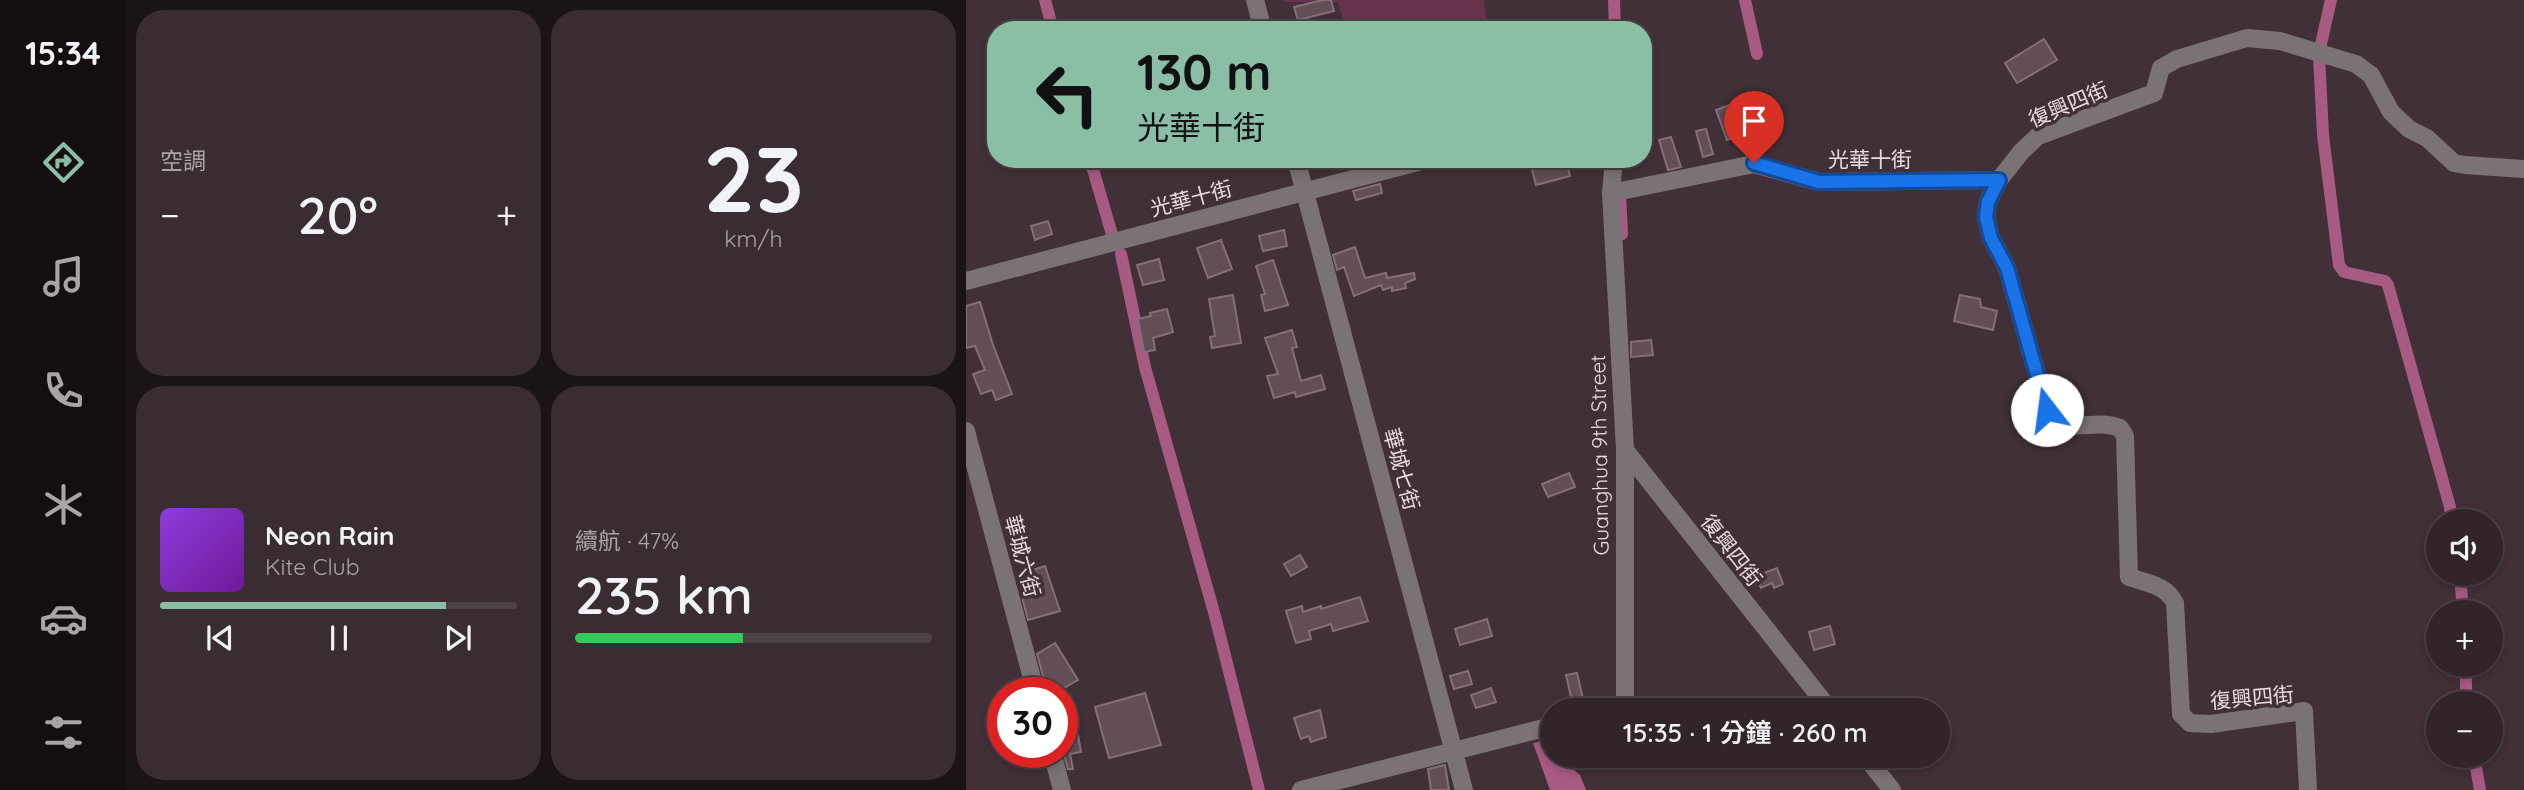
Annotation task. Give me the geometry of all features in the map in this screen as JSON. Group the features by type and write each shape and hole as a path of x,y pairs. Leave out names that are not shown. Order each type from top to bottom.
{"street":[{"path":"1255,0 1261,21"},
{"name":"復興四街","path":"2308,790 2304,711 2211,724 2190,723 2180,714 2175,603 2171,594 2162,587 2129,578 2125,436 2120,428 2109,423 2064,425 2054,420 2047,410 2007,268 1991,238 1986,217 1988,202 1999,180 2021,152 2038,136 2154,93 2161,68 2177,59 2247,37 2280,41 2356,64 2371,75 2390,112 2409,129 2427,138 2454,163 2524,169"},
{"name":"光華十街","path":"1611,192 1754,163 1819,182 1999,180"},
{"name":"華城七街","path":"1298,168 1464,790"},
{"name":"光華十街","path":"966,281 1394,168"},
{"path":"1611,192 1613,168"},
{"name":"Guanghua 9th Street","path":"1611,192 1625,450 1625,698"},
{"name":"華城六街","path":"966,431 1032,677"},
{"name":"復興四街","path":"1625,450 1821,698"},
{"path":"1301,790 1540,729"},
{"path":"1056,768 1062,790"},
{"path":"1875,768 1892,790"}],"shaded area":[{"path":"1283,0 1484,0 1487,21 1343,21 1338,2"},
{"path":"1540,742 1540,762 1533,743"},
{"path":"1542,768 1573,768 1580,775 1586,790 1550,790"}],"building":[{"path":"1331,0 1334,11 1298,20 1294,7"},
{"path":"2044,39 2057,60 2017,83 2005,63"},
{"path":"1751,97 1762,127 1727,140 1716,110"},
{"path":"1706,129 1713,154 1703,157 1696,131"},
{"path":"1671,137 1681,167 1668,170 1659,140"},
{"path":"1568,168 1570,176 1536,185 1532,170"},
{"path":"1380,184 1382,193 1356,200 1353,191"},
{"path":"1048,221 1052,234 1035,240 1031,226"},
{"path":"1284,230 1287,246 1263,251 1259,236"},
{"path":"1221,240 1232,269 1208,278 1197,248"},
{"path":"1355,247 1365,278 1386,273 1387,278 1414,273 1415,279 1405,283 1406,288 1392,291 1392,287 1383,290 1381,285 1354,296 1344,267 1337,270 1333,255"},
{"path":"1159,259 1164,280 1143,285 1137,265"},
{"path":"1273,260 1288,305 1265,311 1261,295 1265,294 1256,266"},
{"path":"1233,295 1241,343 1212,348 1210,337 1215,336 1209,299"},
{"path":"1960,295 1980,299 1981,307 1997,311 1993,330 1954,321"},
{"path":"980,302 1012,394 996,400 992,390 981,394 973,374 985,370 975,346 966,348 966,306"},
{"path":"1167,309 1173,332 1153,338 1155,350 1144,352 1138,319"},
{"path":"1292,330 1297,347 1292,348 1301,381 1321,375 1325,389 1296,397 1295,392 1274,398 1267,376 1278,374 1265,338"},
{"path":"1651,340 1653,355 1631,357 1631,342"},
{"path":"1569,473 1575,487 1548,497 1542,484"},
{"path":"1300,555 1307,567 1291,576 1284,564"},
{"path":"1045,566 1060,611 1028,620 1022,597 1037,593 1030,571"},
{"path":"1777,568 1783,584 1774,588 1772,583 1761,588 1756,576"},
{"path":"1360,597 1368,621 1333,631 1331,624 1309,631 1311,639 1296,643 1286,611 1302,606 1303,612 1321,606 1321,609"},
{"path":"1487,619 1492,636 1460,645 1455,629"},
{"path":"1830,626 1835,644 1814,650 1809,632"},
{"path":"1055,643 1076,677 1043,677 1037,654"},
{"path":"1468,671 1472,684 1454,689 1450,676"},
{"path":"1577,673 1583,698 1571,698 1566,675"},
{"path":"1491,688 1496,702 1476,708 1471,695"},
{"path":"1145,693 1161,745 1109,758 1095,707"},
{"path":"1320,710 1326,737 1311,742 1309,736 1301,739 1294,718"},
{"path":"1445,765 1449,790 1431,790 1428,769"}],"waterway":[{"path":"1045,0 1051,21"},
{"path":"1614,0 1615,21"},
{"path":"1745,0 1757,54"},
{"path":"2321,44 2331,0"},
{"path":"2319,55 2323,135 2339,265 2344,272 2385,281 2388,285 2450,509"},
{"path":"1093,168 1113,238"},
{"path":"1620,193 1622,234"},
{"path":"1121,254 1145,367 1215,616 1259,790"},
{"path":"2461,586 2462,600"},
{"path":"2466,677 2466,691"},
{"path":"2476,768 2480,790"}],"route":[{"path":"1754,163 1819,182 1999,180 1988,202 1986,217 1991,238 2007,268 2047,410"}]}
